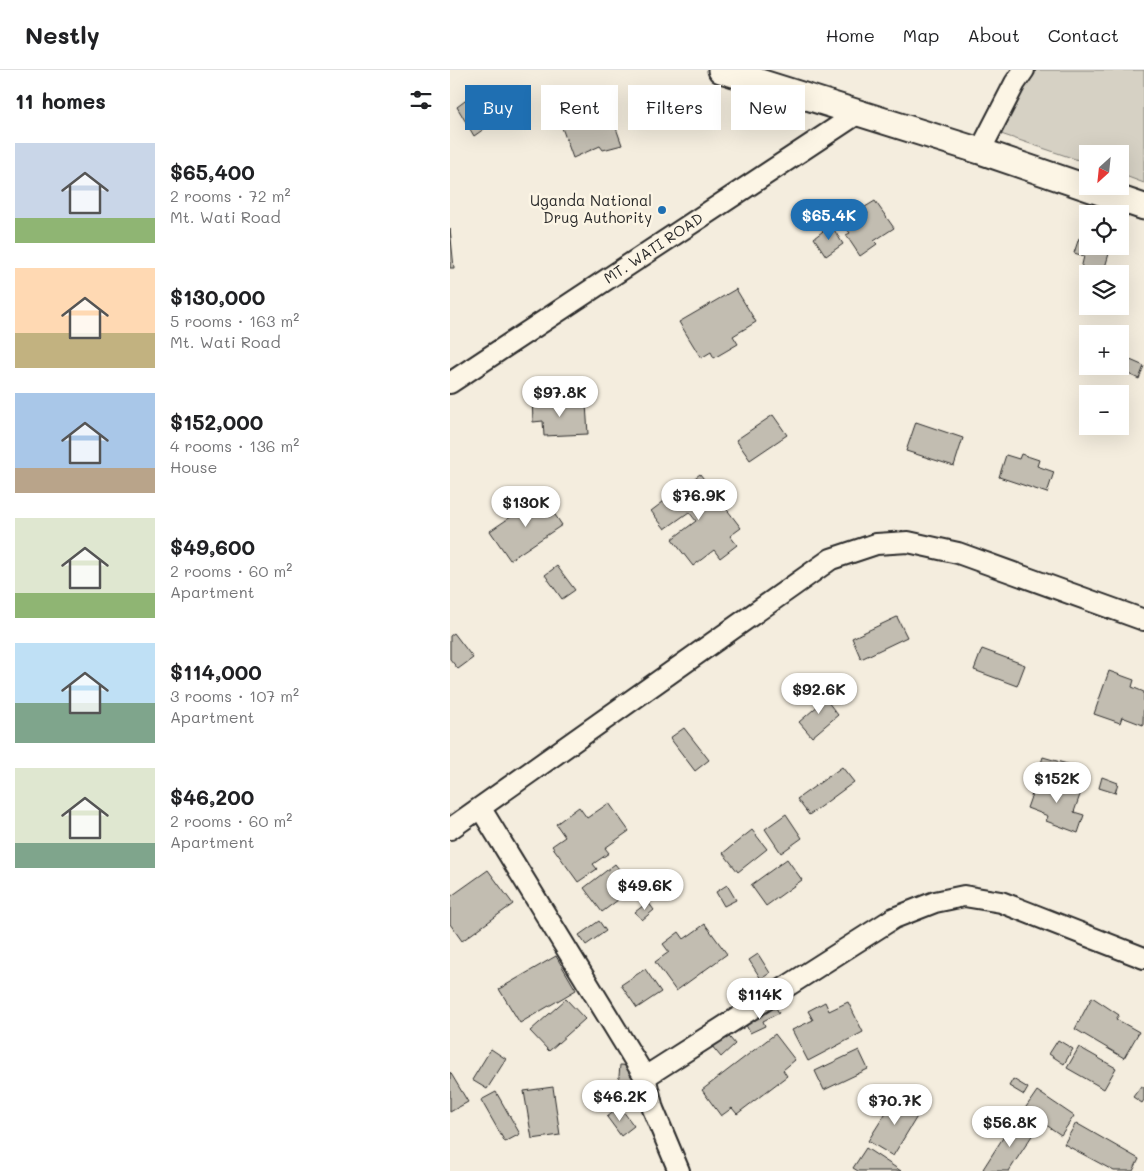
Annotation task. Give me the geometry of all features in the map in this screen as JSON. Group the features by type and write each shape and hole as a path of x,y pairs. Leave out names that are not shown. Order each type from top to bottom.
{"street":[{"path":"721,70 980,151 1144,207"},
{"path":"980,151 1015,83 1024,70"},
{"name":"MT. WATI ROAD","path":"450,383 857,114"},
{"path":"450,829 832,558 876,544 908,542 958,553 1144,620"},
{"path":"480,809 645,1078 653,1109 679,1171"},
{"path":"645,1078 894,918 935,902 964,896 1001,902 1144,958"}],"shaded area":[{"path":"1035,70 1144,70 1144,183 1129,177 1129,145 1079,145 1079,160 1001,134 1030,76"}],"building":[{"path":"465,101 465,121 457,107"},
{"path":"470,130 482,130 474,136"},
{"path":"563,130 617,130 622,145 603,150 600,146 573,158"},
{"path":"875,201 894,228 874,241 877,244 860,256 846,235 850,233 839,219 848,212 855,221 858,218 858,214 863,216 868,214 865,207"},
{"path":"831,225 843,244 826,256 814,238"},
{"path":"450,228 454,268 450,268"},
{"path":"1079,238 1079,254 1074,253"},
{"path":"1081,255 1109,255 1106,265 1082,265 1084,256"},
{"path":"736,289 756,322 733,336 738,344 714,358 711,352 701,358 679,322"},
{"path":"1129,359 1144,366 1139,379 1129,374"},
{"path":"532,397 551,397 551,406 586,404 588,434 544,436 543,421 533,422"},
{"path":"773,415 787,435 750,460 736,440"},
{"path":"916,422 963,438 954,466 906,451"},
{"path":"1021,454 1039,460 1037,466 1054,472 1047,493 999,477 1006,455 1019,459"},
{"path":"700,474 741,528 730,536 737,545 720,558 714,550 693,566 672,539 696,521 689,512 665,529 651,511"},
{"path":"542,496 562,525 510,560 490,531"},
{"path":"557,566 575,590 562,599 545,575"},
{"path":"897,617 907,637 861,659 852,638"},
{"path":"454,633 473,658 458,669 450,659 450,636"},
{"path":"982,649 1025,665 1017,686 974,670"},
{"path":"1109,671 1134,680 1132,687 1144,692 1143,725 1122,717 1120,723 1094,714"},
{"path":"817,688 838,715 812,737 799,722 820,704 810,693"},
{"path":"684,728 709,760 695,771 670,738"},
{"path":"1043,757 1081,768 1076,785 1038,773"},
{"path":"842,767 854,782 809,815 797,799"},
{"path":"1038,777 1081,792 1074,812 1084,815 1078,833 1046,821 1048,816 1027,808"},
{"path":"1102,777 1118,783 1115,793 1099,788"},
{"path":"609,803 629,831 605,848 609,853 593,864 597,869 578,882 552,846 565,837 556,824 579,807 587,818"},
{"path":"786,814 802,838 781,853 765,829"},
{"path":"752,830 767,849 738,872 723,853"},
{"path":"787,859 802,880 766,906 751,885"},
{"path":"615,864 634,888 602,912 584,888"},
{"path":"488,870 513,904 462,941 450,924 450,897"},
{"path":"727,885 736,900 724,906 716,892"},
{"path":"648,902 654,910 642,920 635,912"},
{"path":"599,921 606,931 586,945 579,935"},
{"path":"705,924 727,954 676,991 655,962 669,952 663,944 679,932 684,939"},
{"path":"758,954 770,973 761,979 749,960"},
{"path":"556,956 576,990 520,1023 499,989"},
{"path":"645,969 661,992 637,1008 621,985"},
{"path":"1092,997 1119,1015 1116,1019 1139,1032 1124,1058 1075,1029"},
{"path":"566,999 585,1019 549,1051 530,1031"},
{"path":"825,1002 829,1011 848,1002 863,1032 808,1061 792,1030 813,1020 808,1011"},
{"path":"775,1006 779,1013 763,1021 765,1026 750,1033 744,1021"},
{"path":"726,1033 735,1044 721,1057 711,1045"},
{"path":"775,1034 795,1060 783,1070 787,1076 737,1114 732,1108 721,1116 702,1090"},
{"path":"1058,1040 1073,1049 1064,1064 1049,1054"},
{"path":"1079,1047 1116,1068 1104,1089 1067,1068"},
{"path":"491,1049 506,1059 487,1089 472,1080"},
{"path":"859,1050 868,1069 824,1090 815,1071"},
{"path":"620,1065 633,1066 632,1088 618,1087"},
{"path":"450,1072 468,1102 450,1112"},
{"path":"1013,1079 1028,1088 1024,1095 1009,1086"},
{"path":"1141,1086 1144,1088 1144,1100 1142,1103 1133,1097"},
{"path":"553,1087 560,1135 532,1139 524,1091"},
{"path":"1037,1091 1074,1116 1061,1135 1024,1110"},
{"path":"496,1092 520,1134 505,1142 481,1100"},
{"path":"897,1095 921,1110 893,1156 868,1141"},
{"path":"620,1107 634,1126 621,1136 607,1117"},
{"path":"1015,1119 1035,1131 1009,1171 986,1171 983,1169"},
{"path":"1076,1123 1139,1159 1133,1171 1114,1171 1064,1144"},
{"path":"866,1148 901,1171 858,1171 853,1168"}],"place":[{"name":"Uganda National Drug Authority","path":"662,210"}]}
